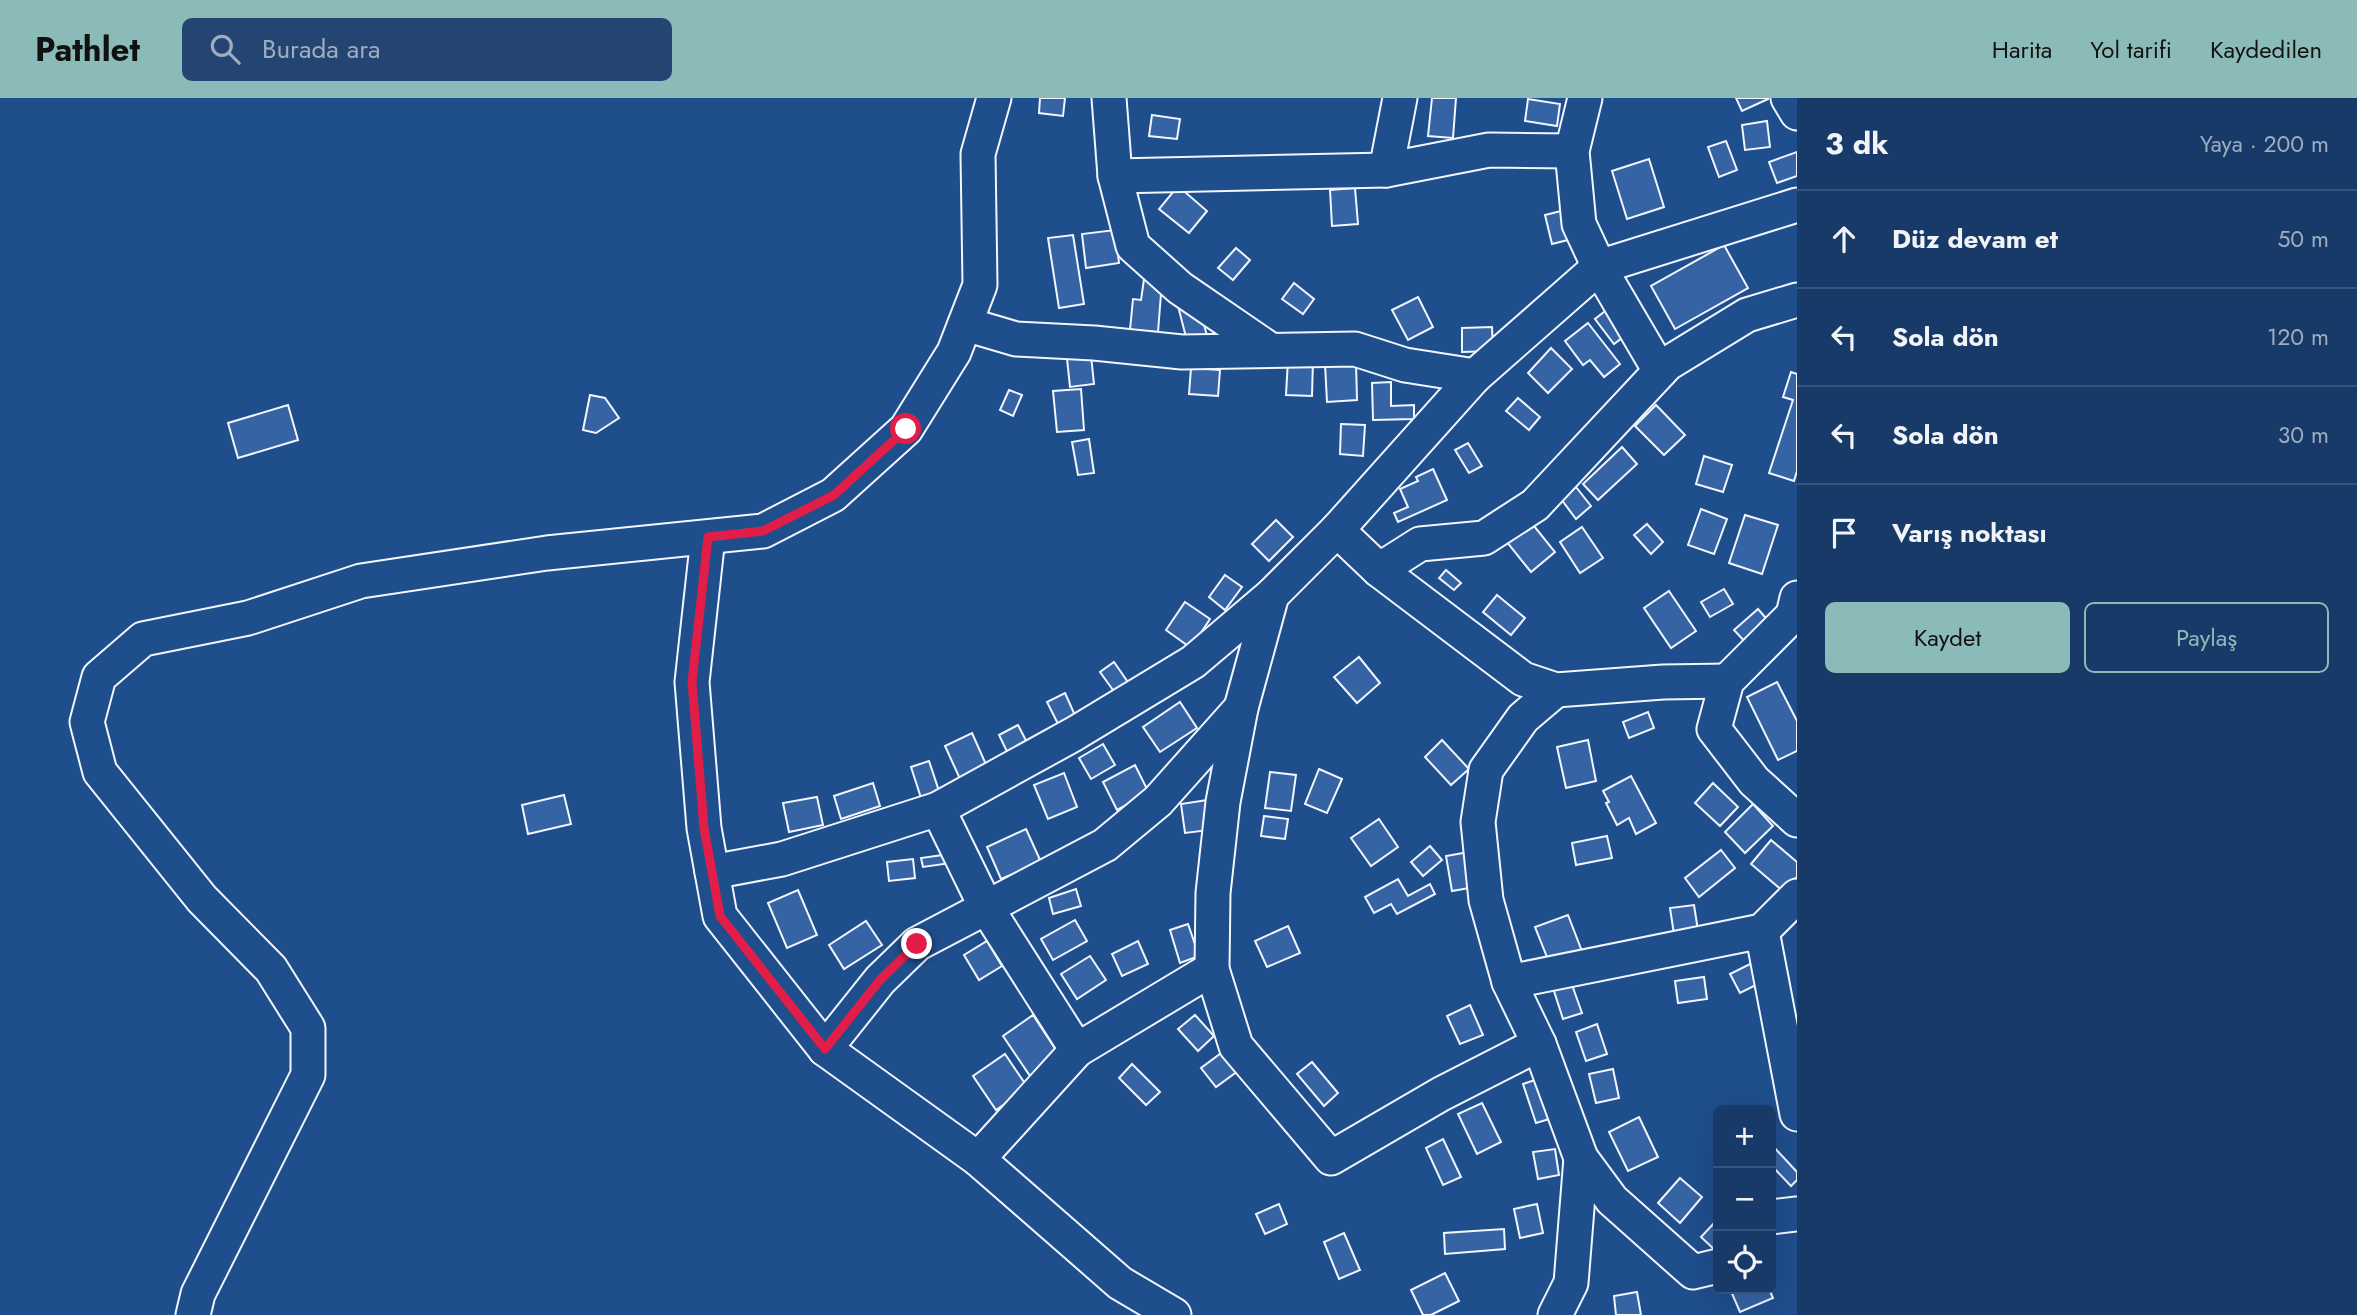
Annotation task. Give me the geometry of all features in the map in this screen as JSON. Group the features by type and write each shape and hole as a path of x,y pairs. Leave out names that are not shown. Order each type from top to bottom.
{"street":[{"path":"193,1315 198,1294 308,1075 308,1028 271,970 202,899 100,772 87,722 99,677 143,639 248,618 361,581 547,553 763,531 834,495 906,429 954,352 980,285 978,154 994,98"},
{"path":"1109,98 1115,176 1133,246 1180,288 1269,349"},
{"path":"1385,170 1399,98"},
{"path":"1585,98 1572,151 1579,223 1599,267 1660,371"},
{"path":"1115,176 1385,170 1489,150 1572,151"},
{"path":"712,872 782,859 938,809 1074,734 1193,662 1272,595 1337,530 1475,376 1599,267 1797,205"},
{"path":"1379,570 1420,544 1484,538 1535,505 1667,364 1747,315 1797,300"},
{"path":"965,324 1016,340 1094,343 1182,352 1355,349 1405,365 1475,376"},
{"path":"1337,530 1379,570 1523,679 1556,690 1664,682 1727,681"},
{"path":"708,537 692,682 704,828 720,916 825,1049 978,1159 1120,1283 1174,1315"},
{"path":"1272,595 1241,708 1223,802 1214,880 1212,969 1236,1046 1331,1158 1441,1094 1539,1044"},
{"path":"1797,598 1793,615 1727,681 1714,729 1754,782 1797,820"},
{"path":"1556,690 1523,718 1486,770 1478,822 1486,900 1509,982 1539,1044 1581,1158 1612,1200 1693,1272 1713,1267"},
{"path":"825,1049 880,980 917,944 1105,845 1158,801 1241,708"},
{"path":"938,809 986,907 1077,1050"},
{"path":"1509,982 1762,931 1797,896"},
{"path":"1762,931 1797,1114"},
{"path":"978,1159 1077,1050 1212,969"},
{"path":"1555,1315 1571,1283 1581,1158"},
{"path":"1776,1216 1797,1214"}],"building":[{"path":"1040,98 1065,98 1063,116 1039,113"},
{"path":"1432,98 1456,98 1453,138 1428,136"},
{"path":"1736,98 1768,98 1768,99 1742,111"},
{"path":"1528,99 1560,104 1557,126 1525,121"},
{"path":"1152,115 1180,119 1177,139 1149,136"},
{"path":"1767,121 1770,147 1745,150 1742,125"},
{"path":"1726,141 1737,170 1719,177 1708,147"},
{"path":"1797,152 1797,176 1777,183 1769,162"},
{"path":"1649,159 1664,207 1627,219 1612,171"},
{"path":"1178,186 1207,211 1189,233 1159,209"},
{"path":"1355,188 1358,224 1332,226 1330,190"},
{"path":"1573,208 1580,237 1552,244 1545,215"},
{"path":"1115,230 1119,263 1086,268 1082,234"},
{"path":"1073,235 1084,304 1059,308 1048,238"},
{"path":"1724,245 1748,288 1675,329 1651,286"},
{"path":"1236,248 1250,260 1233,280 1218,268"},
{"path":"1144,279 1162,281 1158,332 1130,330 1133,299 1141,300"},
{"path":"1294,283 1314,299 1303,314 1282,299"},
{"path":"1418,297 1433,327 1408,340 1392,310"},
{"path":"1613,305 1631,331 1614,344 1595,319"},
{"path":"1178,306 1200,309 1207,336 1187,341"},
{"path":"1588,323 1620,364 1604,377 1590,360 1583,365 1565,341"},
{"path":"1492,327 1493,351 1462,352 1462,328"},
{"path":"1090,346 1094,384 1070,387 1066,349"},
{"path":"1551,348 1572,369 1548,393 1528,373"},
{"path":"1288,359 1313,360 1312,396 1286,395"},
{"path":"1356,362 1357,400 1327,402 1325,364"},
{"path":"1191,368 1220,370 1218,396 1189,394"},
{"path":"1791,372 1797,374 1797,471 1794,481 1769,473 1793,400 1783,397"},
{"path":"1391,382 1391,406 1414,405 1414,419 1373,420 1372,383"},
{"path":"1081,389 1084,430 1057,432 1053,391"},
{"path":"1009,390 1022,395 1013,416 1000,410"},
{"path":"590,395 605,398 619,418 596,433 583,430"},
{"path":"1518,398 1540,417 1529,430 1506,411"},
{"path":"288,405 298,440 238,458 228,423"},
{"path":"1656,405 1685,435 1664,455 1635,426"},
{"path":"1341,424 1365,425 1363,456 1340,454"},
{"path":"1089,439 1094,473 1078,475 1072,442"},
{"path":"1468,443 1482,466 1469,473 1455,450"},
{"path":"1622,447 1637,464 1598,500 1583,484"},
{"path":"1704,456 1732,465 1723,492 1696,484"},
{"path":"1433,469 1447,500 1398,522 1394,513 1408,507 1400,489 1418,481 1416,477"},
{"path":"1576,487 1591,506 1576,519 1561,499"},
{"path":"1701,509 1727,519 1714,554 1688,545"},
{"path":"1745,515 1778,525 1762,574 1729,563"},
{"path":"1276,520 1293,537 1269,561 1252,544"},
{"path":"1530,521 1555,552 1531,572 1506,541"},
{"path":"1647,524 1663,542 1651,554 1634,535"},
{"path":"1582,527 1603,558 1580,573 1560,542"},
{"path":"1446,570 1461,583 1454,590 1439,578"},
{"path":"1225,575 1242,587 1225,610 1209,597"},
{"path":"1724,589 1733,604 1710,617 1701,602"},
{"path":"1669,591 1696,631 1671,648 1644,608"},
{"path":"1497,595 1525,618 1511,635 1483,612"},
{"path":"1185,602 1210,619 1191,648 1166,630"},
{"path":"1758,609 1771,624 1747,644 1734,630"},
{"path":"1359,657 1380,683 1357,703 1334,677"},
{"path":"1114,662 1132,688 1118,697 1100,672"},
{"path":"1777,682 1797,721 1797,751 1778,760 1747,697"},
{"path":"1065,693 1078,722 1061,730 1047,702"},
{"path":"1180,702 1197,728 1160,752 1143,727"},
{"path":"1648,712 1654,728 1629,738 1623,722"},
{"path":"1018,725 1032,752 1012,762 999,735"},
{"path":"972,733 988,769 961,781 945,746"},
{"path":"1442,740 1469,769 1451,785 1425,757"},
{"path":"1588,740 1596,781 1566,788 1557,747"},
{"path":"1103,744 1115,765 1091,779 1079,758"},
{"path":"929,761 939,791 921,798 911,767"},
{"path":"1135,765 1149,793 1117,810 1103,782"},
{"path":"1319,769 1342,779 1327,813 1305,804"},
{"path":"1270,772 1296,775 1291,811 1265,808"},
{"path":"1064,773 1077,807 1048,819 1034,785"},
{"path":"1631,776 1656,823 1636,834 1629,818 1617,825 1603,791"},
{"path":"873,783 880,806 841,819 834,796"},
{"path":"1713,783 1738,807 1720,826 1695,803"},
{"path":"564,795 571,824 528,834 522,805"},
{"path":"817,797 823,825 789,832 783,803"},
{"path":"1214,799 1218,829 1185,833 1181,804"},
{"path":"1753,804 1773,826 1745,853 1725,832"},
{"path":"1264,816 1288,819 1285,839 1261,836"},
{"path":"1379,819 1398,847 1371,866 1351,838"},
{"path":"1026,829 1041,862 1001,879 987,847"},
{"path":"1607,836 1612,858 1576,865 1572,843"},
{"path":"1771,840 1797,862 1797,877 1784,892 1751,864"},
{"path":"1430,846 1442,860 1423,876 1411,862"},
{"path":"1721,850 1735,868 1699,897 1685,878"},
{"path":"1469,852 1475,887 1452,891 1446,856"},
{"path":"950,854 951,863 923,867 921,858"},
{"path":"913,859 915,878 889,881 887,862"},
{"path":"1398,879 1408,896 1430,884 1435,894 1397,914 1391,904 1374,913 1365,897"},
{"path":"1076,889 1081,906 1053,914 1049,898"},
{"path":"798,890 817,935 787,948 768,903"},
{"path":"1694,905 1699,937 1675,941 1670,908"},
{"path":"1568,915 1583,954 1551,967 1535,927"},
{"path":"1075,920 1087,941 1053,960 1041,939"},
{"path":"866,921 882,945 844,969 829,945"},
{"path":"1188,924 1199,956 1180,963 1170,930"},
{"path":"1288,926 1300,953 1267,967 1255,941"},
{"path":"987,941 1002,966 979,980 964,955"},
{"path":"1138,941 1148,964 1122,976 1112,954"},
{"path":"1090,956 1106,980 1077,999 1061,974"},
{"path":"1756,961 1766,980 1740,993 1730,974"},
{"path":"1704,977 1707,999 1678,1003 1675,981"},
{"path":"1571,982 1582,1013 1563,1019 1553,988"},
{"path":"1470,1005 1483,1035 1460,1044 1447,1016"},
{"path":"1033,1015 1060,1056 1030,1076 1003,1036"},
{"path":"1195,1015 1214,1036 1198,1051 1178,1029"},
{"path":"1597,1024 1607,1054 1586,1061 1576,1032"},
{"path":"1228,1048 1242,1068 1216,1087 1201,1068"},
{"path":"1005,1054 1028,1088 996,1110 973,1076"},
{"path":"1312,1062 1338,1093 1324,1106 1297,1074"},
{"path":"1132,1064 1160,1092 1146,1105 1119,1078"},
{"path":"1613,1069 1619,1098 1596,1103 1589,1074"},
{"path":"1544,1077 1556,1117 1536,1123 1523,1084"},
{"path":"1482,1103 1501,1142 1477,1154 1458,1114"},
{"path":"1639,1117 1658,1157 1628,1171 1609,1132"},
{"path":"1443,1139 1461,1177 1443,1185 1426,1148"},
{"path":"1555,1149 1559,1175 1538,1179 1533,1152"},
{"path":"1776,1149 1797,1172 1797,1180 1791,1186 1776,1170"},
{"path":"1680,1178 1702,1197 1680,1223 1658,1203"},
{"path":"1279,1204 1287,1224 1265,1234 1256,1214"},
{"path":"1537,1204 1543,1233 1520,1238 1514,1209"},
{"path":"1713,1224 1713,1248 1701,1237"},
{"path":"1504,1229 1505,1249 1445,1254 1444,1233"},
{"path":"1344,1233 1360,1270 1339,1279 1324,1242"},
{"path":"1445,1273 1459,1301 1431,1315 1423,1315 1411,1290"},
{"path":"1637,1292 1641,1315 1616,1315 1614,1296"},
{"path":"1732,1294 1771,1294 1773,1298 1740,1312"}],"route":[{"path":"906,429 834,495 763,531 708,537 692,682 704,828 720,916 825,1049 880,980 917,944"}]}
